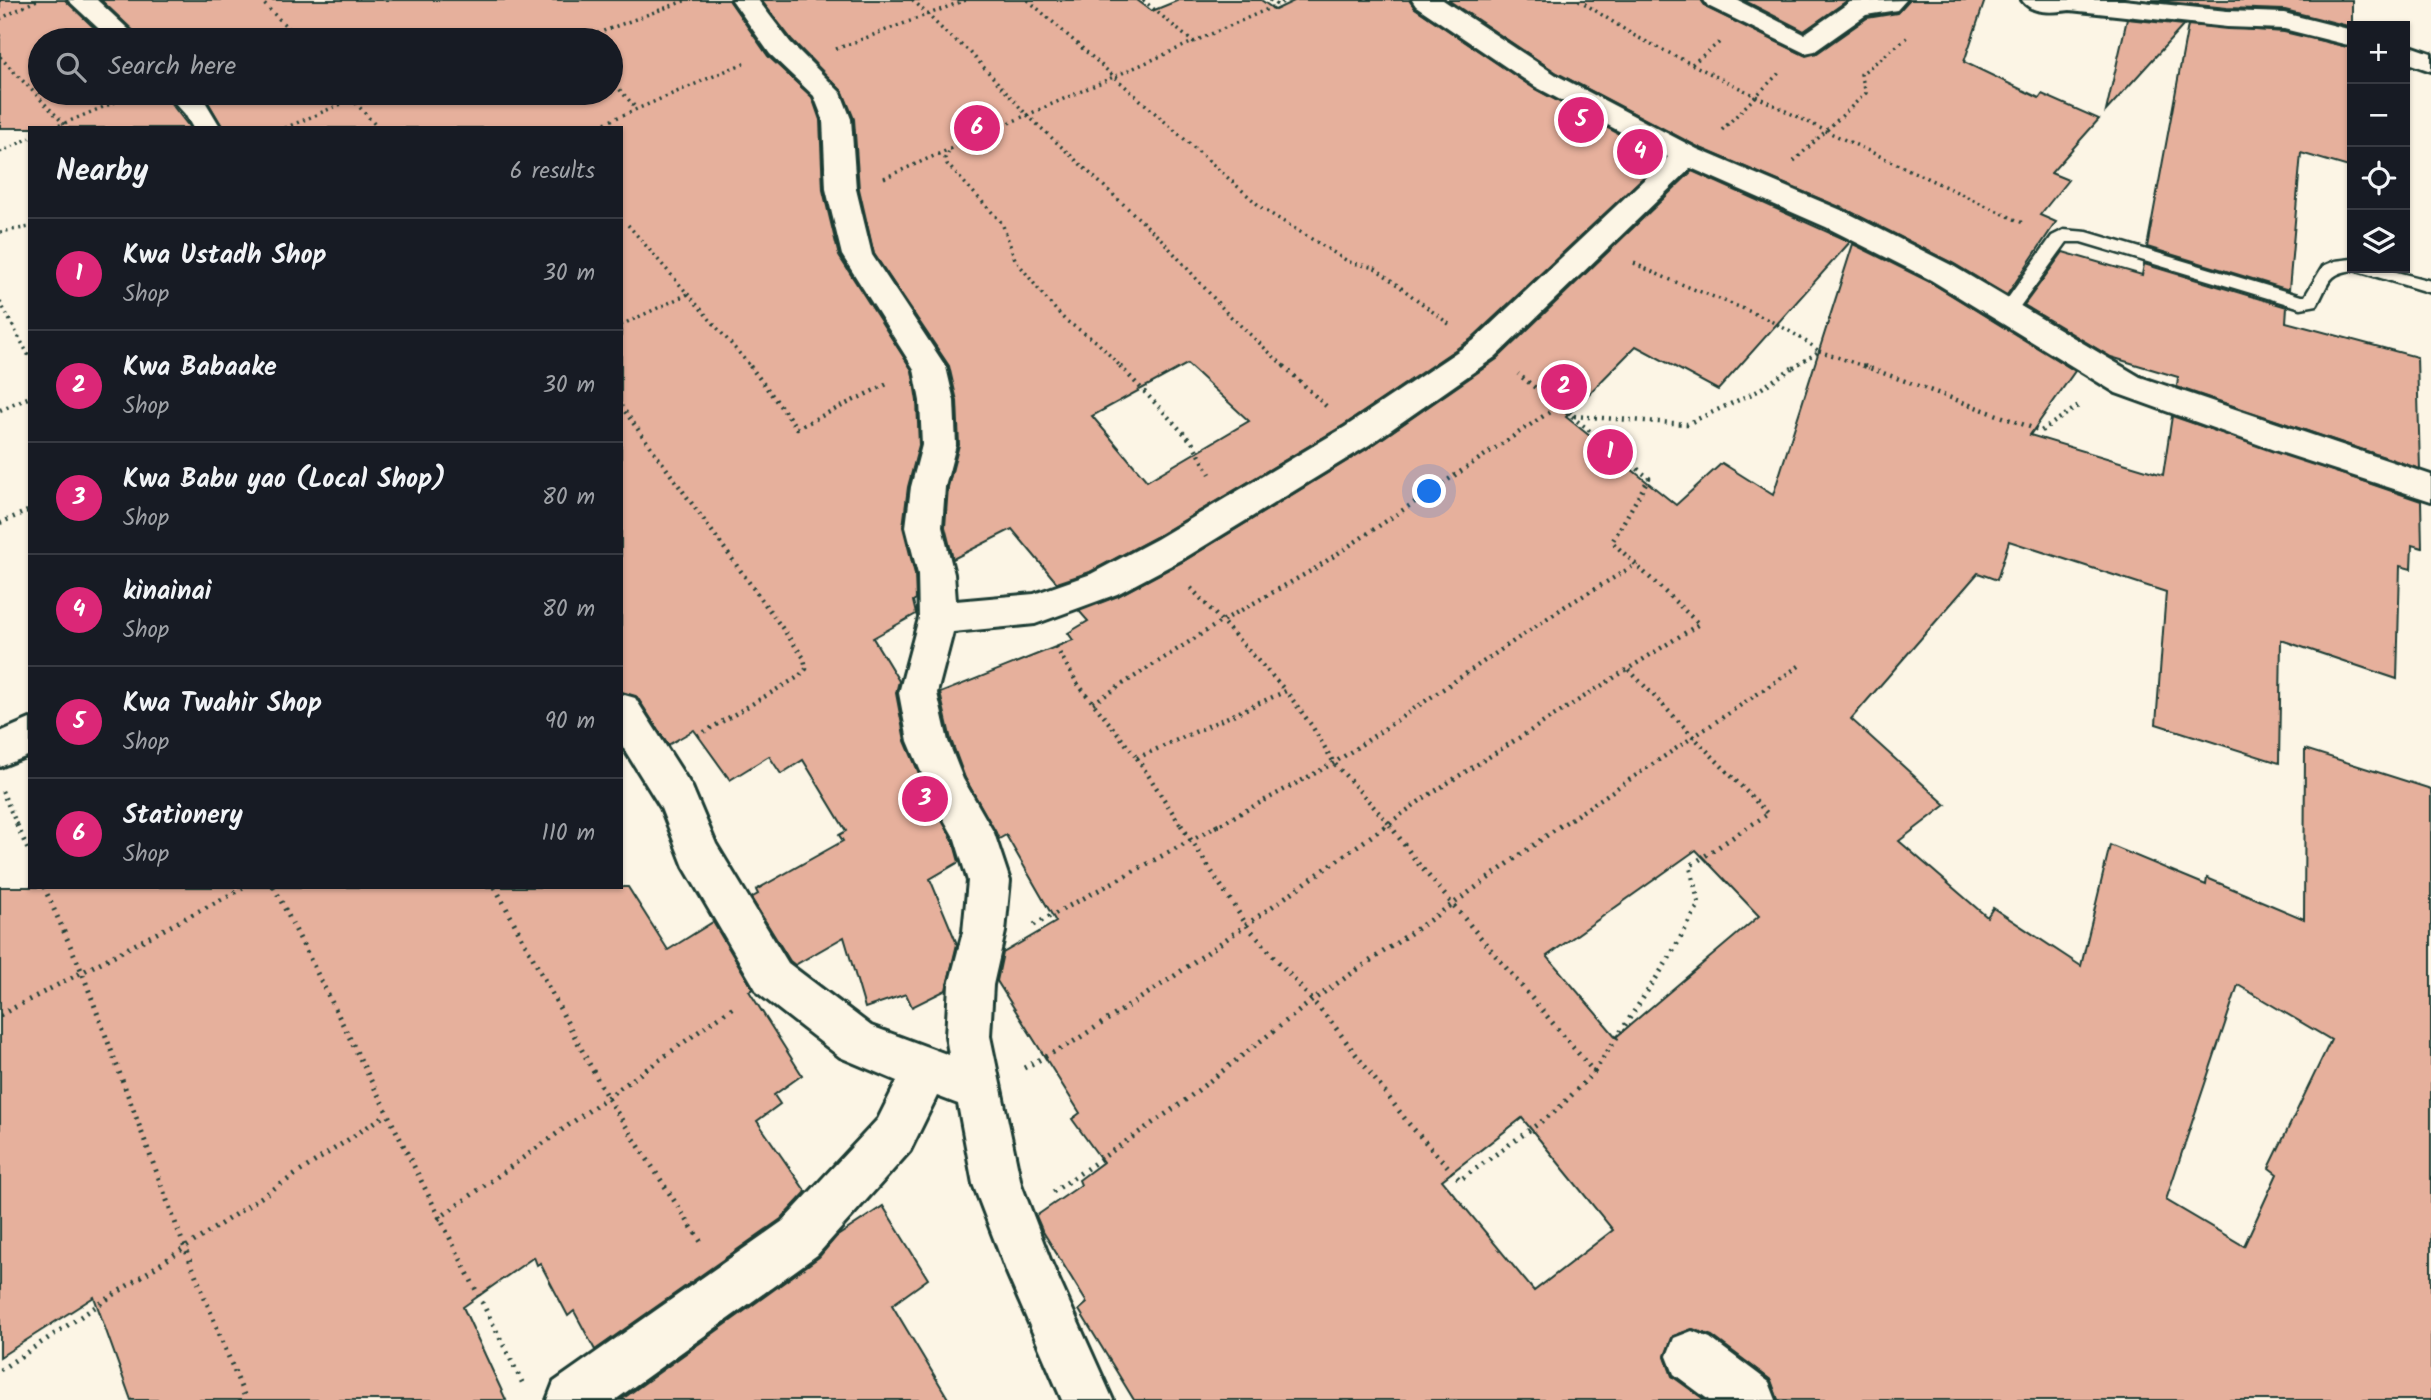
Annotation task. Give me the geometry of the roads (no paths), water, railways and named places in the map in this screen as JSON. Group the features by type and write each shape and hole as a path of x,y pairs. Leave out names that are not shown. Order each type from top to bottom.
{"street":[{"path":"81,0 113,28"},
{"path":"744,0 789,56 827,93 837,119 841,190 857,255 930,367 937,401 939,445 928,487 924,527 936,574 938,618 918,693 929,741 947,788 974,833 989,881 984,932 971,985 968,1036 997,1184 1031,1273 1088,1400"},
{"path":"1425,0 1546,81 1690,156 1837,220 1942,273 2128,385 2286,441 2431,488"},
{"path":"1717,0 1805,45 1858,8 1891,2"},
{"path":"2035,0 2051,5 2070,2 2227,19 2284,21 2347,37"},
{"path":"2410,54 2431,62"},
{"path":"192,105 205,126"},
{"path":"938,618 1035,610 1104,584 1160,554 1357,436 1484,349 1690,156"},
{"path":"623,713 678,800 699,854 774,978 856,1042 979,1088"},
{"path":"0,750 28,737"},
{"path":"572,1400 800,1238 894,1135 926,1070"},
{"path":"1692,1356 1751,1400"}],"lane":[{"path":"2007,312 2058,240 2064,236 2081,236 2301,302 2311,301 2328,269 2336,264 2347,265"},
{"path":"2379,273 2431,287"}],"waterway":[{"path":"1656,1358 1674,1341 1710,1317"}],"place":[{"name":"Kwa Twahir Shop","path":"1581,120"},
{"name":"Stationery","path":"977,128"},
{"name":"kinainai","path":"1640,152"},
{"name":"Kwa Babaake","path":"1564,387"},
{"name":"Kwa Ustadh Shop","path":"1610,452"},
{"name":"Kwa Babu yao (Local Shop)","path":"925,799"}]}
